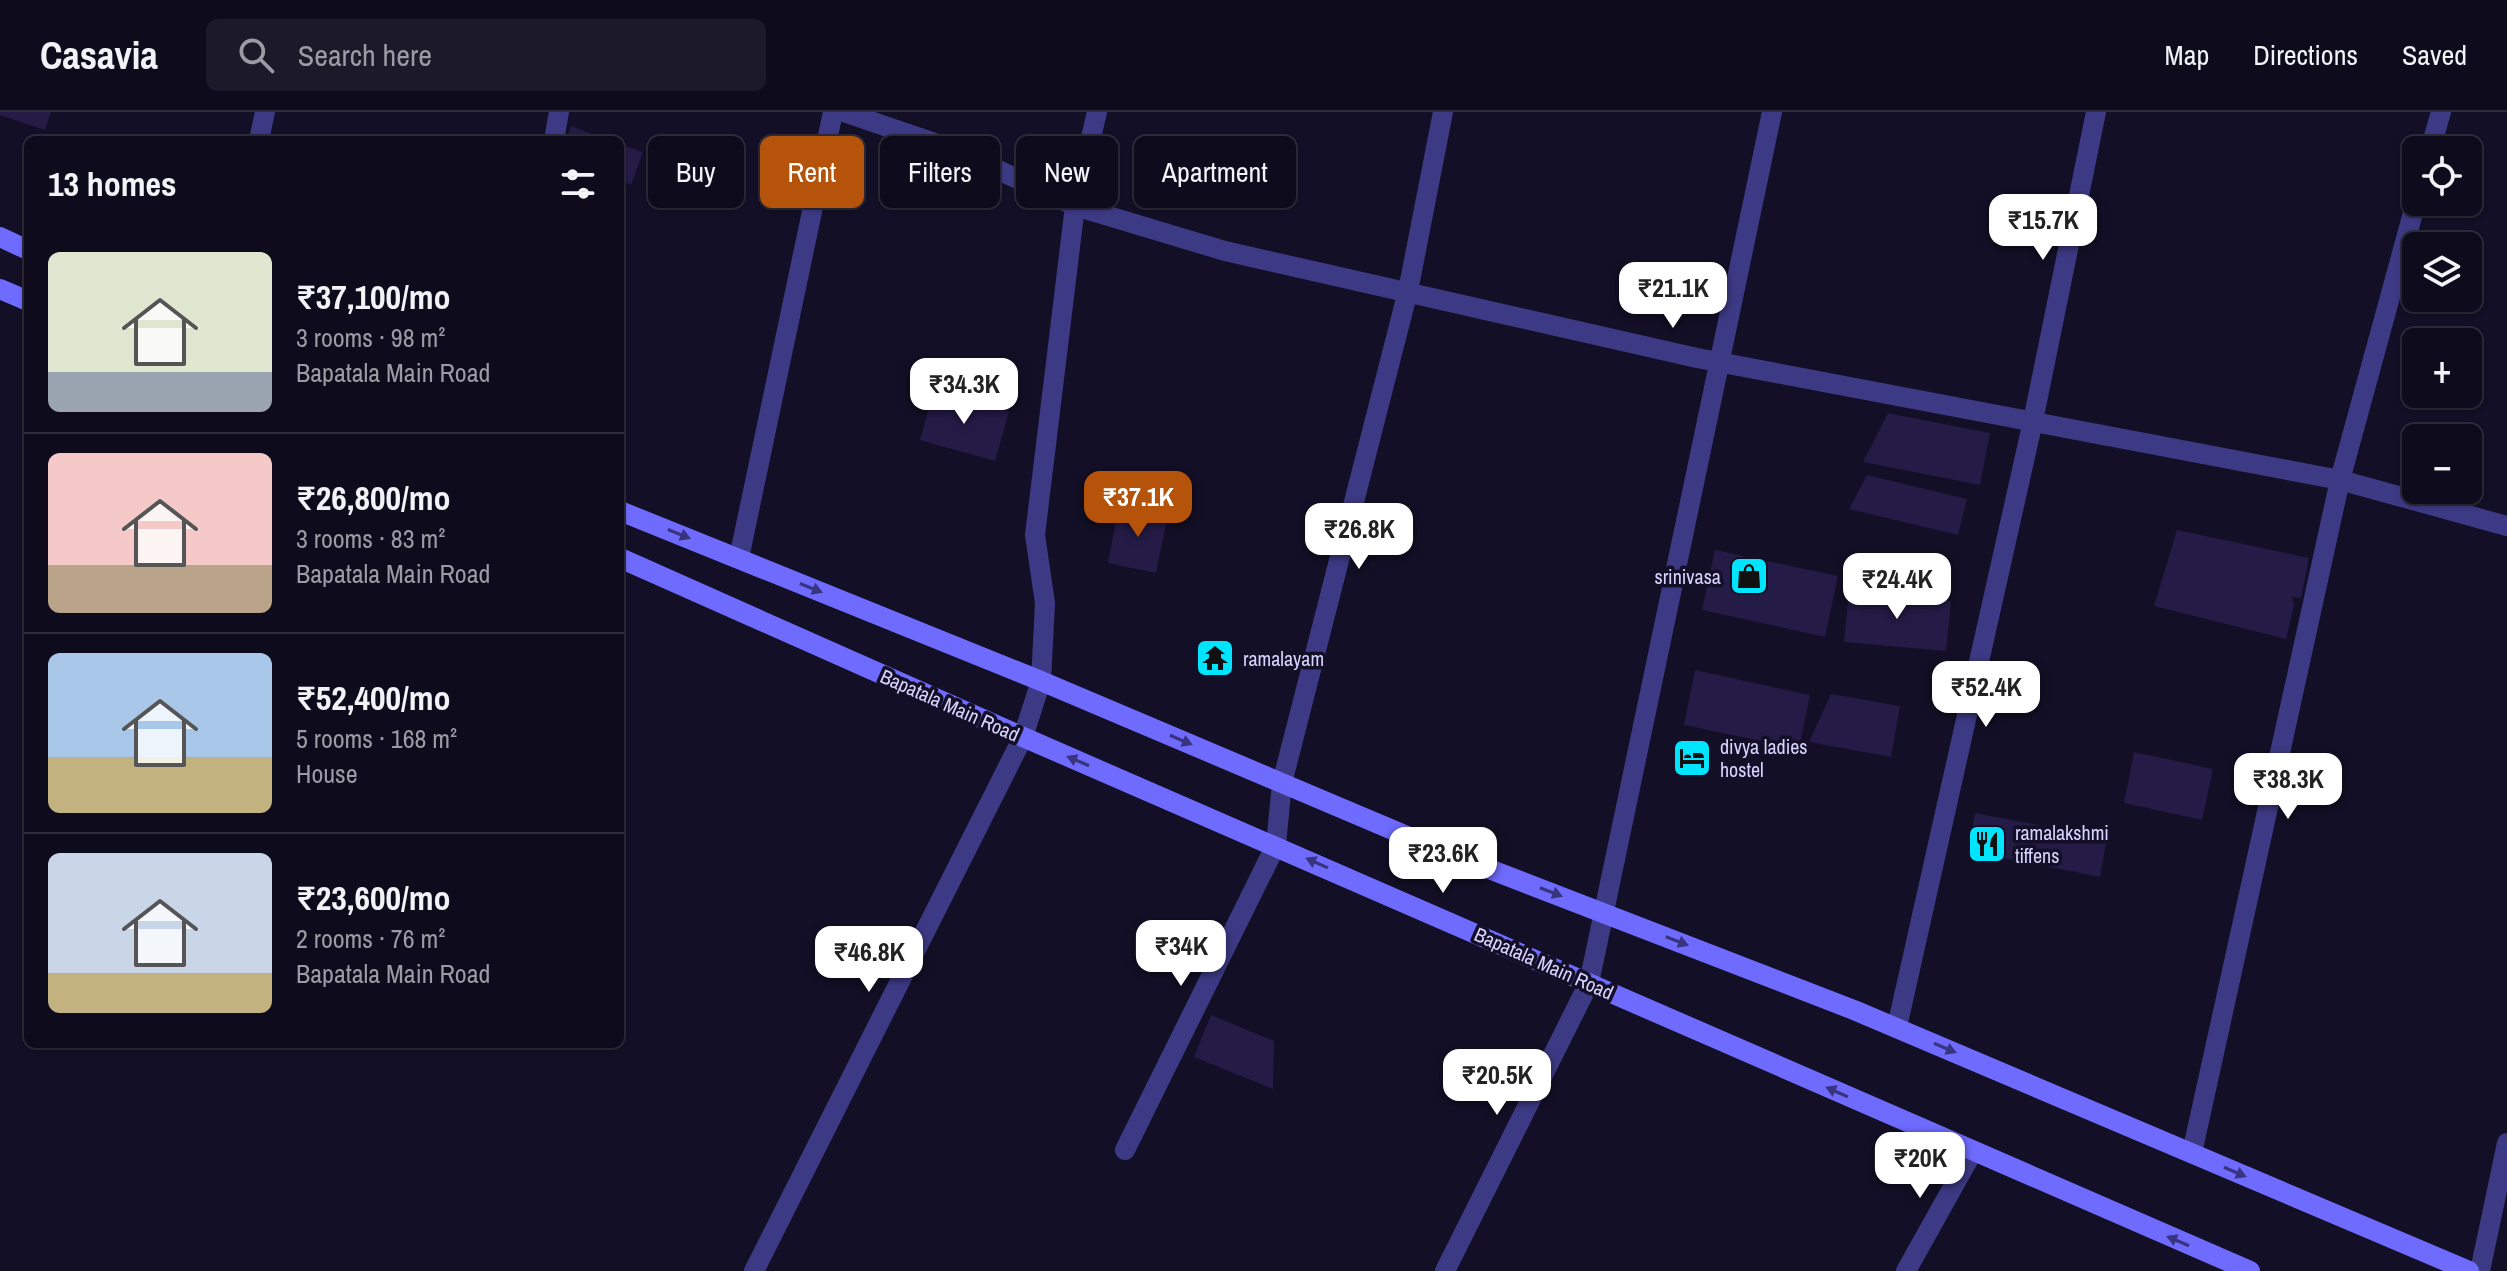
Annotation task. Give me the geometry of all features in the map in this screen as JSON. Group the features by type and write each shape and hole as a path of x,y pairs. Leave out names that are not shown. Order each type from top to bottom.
{"main road":[{"path":"0,237 24,248"},
{"path":"0,289 24,299"},
{"path":"624,513 1041,681 1440,850 1897,1027 2469,1271"},
{"name":"Bapatala Main Road","path":"624,560 1023,737 2250,1271"}],"street":[{"path":"260,136 265,112"},
{"path":"555,136 559,112"},
{"path":"739,558 833,112"},
{"path":"844,112 958,151 1016,178"},
{"path":"1091,136 1097,112"},
{"path":"1125,1150 1276,845 1282,783 1408,291 1443,112"},
{"path":"1445,1271 1589,983 1772,112"},
{"path":"1897,1027 2033,421 2096,112"},
{"path":"2434,136 2441,112"},
{"path":"754,1271 1023,737 1041,681 1045,603 1035,535 1075,208"},
{"path":"1082,208 1225,251 1721,363 2340,480 2507,526"},
{"path":"2192,1153 2340,480 2412,216"},
{"path":"2480,1271 2507,1143"},
{"path":"1906,1271 1973,1151"}],"building":[{"path":"0,112 51,112 45,130 0,115"},
{"path":"571,126 597,136 567,136"},
{"path":"624,145 643,152 631,185 624,182"},
{"path":"934,390 1009,412 995,461 920,440"},
{"path":"1888,413 1990,433 1980,485 1863,462"},
{"path":"1867,475 1967,499 1958,535 1849,509"},
{"path":"1119,504 1168,515 1156,573 1108,563"},
{"path":"2177,530 2309,558 2301,598 2292,597 2294,605 2286,639 2154,606"},
{"path":"1715,550 1838,576 1825,637 1702,610"},
{"path":"1849,591 1951,601 1946,651 1844,642"},
{"path":"1695,670 1810,695 1799,749 1684,725"},
{"path":"1831,694 1900,706 1891,757 1809,742"},
{"path":"2134,752 2213,769 2202,820 2124,803"},
{"path":"1975,813 2107,838 2100,877 1968,851"},
{"path":"1211,1015 1274,1041 1273,1089 1194,1057"}],"place":[{"name":"srinivasa","path":"1749,576"},
{"name":"ramalayam","path":"1215,658"},
{"name":"divya ladies hostel","path":"1692,758"},
{"name":"ramalakshmi tiffens","path":"1987,844"}]}
